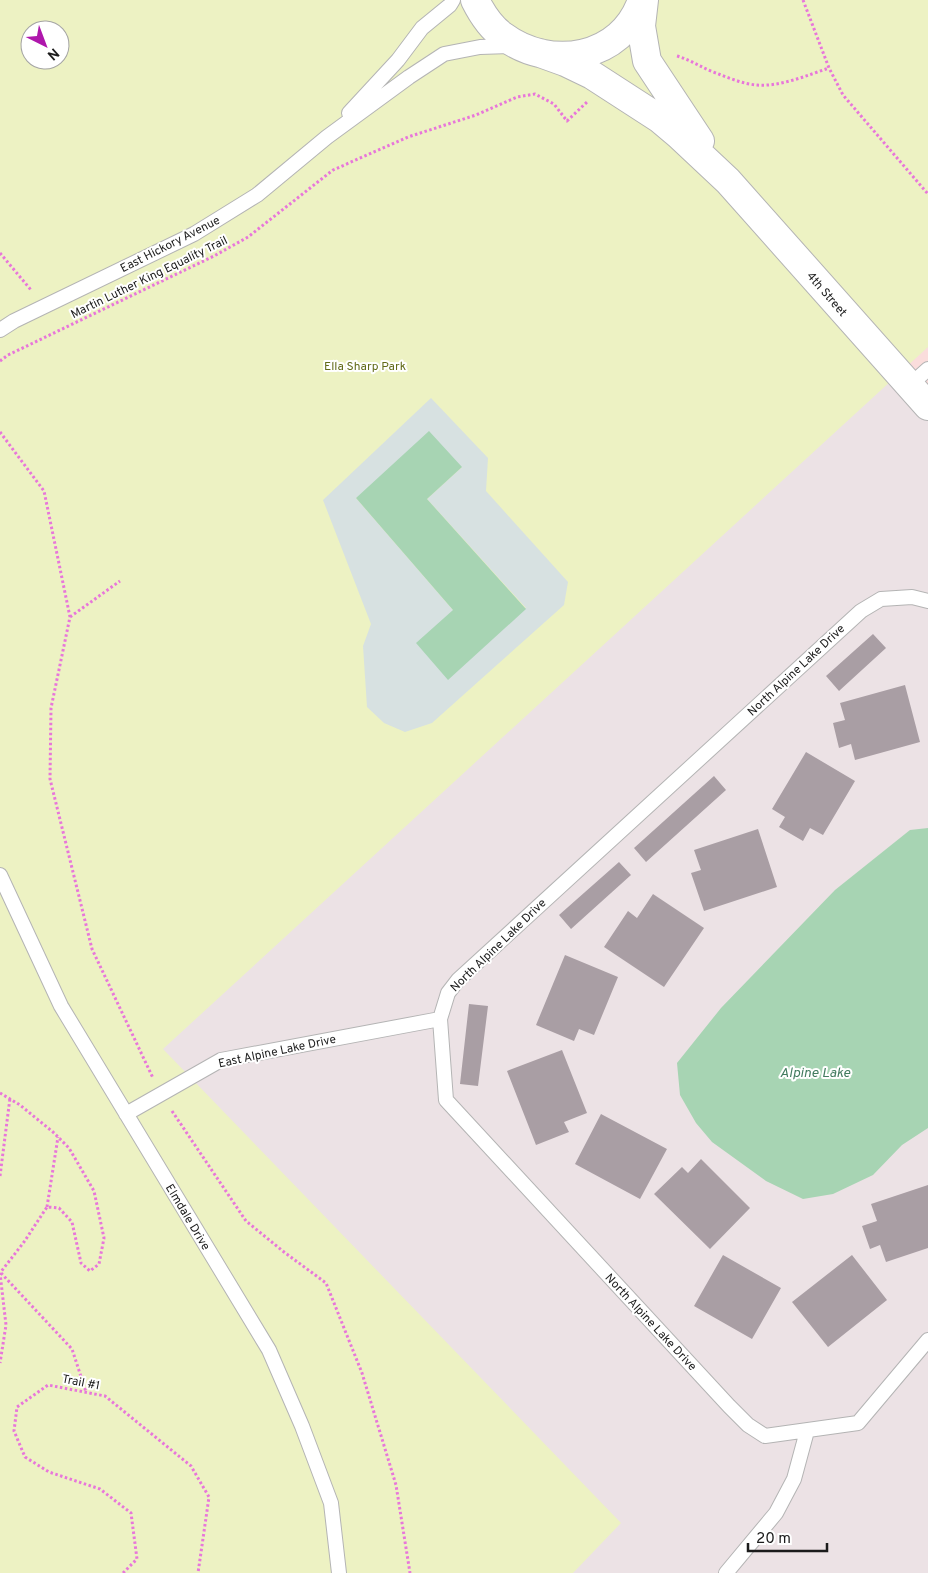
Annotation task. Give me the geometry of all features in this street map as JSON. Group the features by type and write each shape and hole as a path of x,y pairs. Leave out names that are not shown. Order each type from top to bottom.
{"street":[{"path":"475,0 493,28 501,36 530,49 562,56 578,56 605,46 626,28 639,10 643,0"},
{"name":"4th Street","path":"643,0 641,26 647,61 728,181"},
{"name":"4th Street","path":"530,49 565,62 592,75 660,120 679,135 728,181 918,378 928,406"}],"lane":[{"name":"East Hickory Avenue","path":"326,137 398,60 422,28 450,5 453,0"},
{"name":"East Hickory Avenue","path":"0,330 30,313 194,234 257,195 326,137 444,54 480,46 530,49"},
{"name":"North Alpine Lake Drive","path":"928,601 912,597 881,599 861,610 458,980 448,993 440,1019 446,1100 748,1425 765,1436 858,1423 928,1340"},
{"name":"Elmdale Drive","path":"0,875 61,1006 269,1350 302,1426 331,1504 339,1573"},
{"name":"East Alpine Lake Drive","path":"126,1114 221,1060 440,1019"},
{"path":"726,1573 776,1513 794,1479 807,1431"}],"path":[{"path":"803,0 829,68 842,95 928,194"},
{"name":"Martin Luther King Equality Trail","path":"0,361 8,355 214,256 248,237 333,170 408,137 476,115 517,97 535,94 554,104 567,121"},
{"path":"0,253 31,290"},
{"path":"59,321 62,330"},
{"path":"0,432 44,491 70,617 51,708 50,779 92,949 160,1093 246,1221 326,1283 362,1373 396,1485 410,1573"},
{"path":"70,617 120,581"},
{"path":"0,1093 10,1098 69,1148 94,1191 104,1238 99,1264 90,1271 81,1263 72,1222 59,1208 47,1207"},
{"path":"0,1176 10,1098"},
{"path":"0,1363 6,1324 0,1273 47,1207 58,1137"},
{"path":"0,1273 72,1350 86,1392"},
{"name":"Trail #1","path":"123,1573 137,1559 132,1513 100,1489 49,1472 25,1457 14,1431 17,1406 48,1385 104,1396 191,1466 209,1497 198,1573"}],"shaded area":[{"path":"928,347 928,404 899,373"},
{"path":"431,398 488,458 486,491 568,582 564,605 432,723 405,732 384,723 367,707 363,646 371,624 323,500","holes":["462,467 427,499 526,608 453,610 356,498"]}],"green space":[{"name":"Ella Sharp Park","path":"0,0 928,0 928,347 163,1049 621,1523 573,1573 0,1573"}],"water":[{"path":"429,431 462,467 427,499 526,609 448,680 416,643 453,610 356,498"},
{"name":"Alpine Lake","path":"928,828 928,1128 902,1145 873,1175 833,1194 803,1199 766,1181 712,1142 696,1123 680,1095 677,1063 721,1008 835,890 910,830"}],"building":[{"path":"873,634 886,648 839,691 826,676"},
{"path":"905,685 920,742 855,760 851,744 839,748 833,723 845,720 840,703"},
{"path":"806,752 855,781 823,835 810,828 803,841 779,827 785,817 772,809"},
{"path":"714,776 726,790 646,862 634,848"},
{"path":"758,829 777,887 704,911 691,873 701,870 694,850"},
{"path":"619,862 631,875 571,929 559,915"},
{"path":"653,894 704,928 664,987 604,947 628,911 637,918"},
{"path":"565,955 618,977 594,1035 579,1029 574,1041 536,1025"},
{"path":"469,1004 488,1006 478,1086 460,1084"},
{"path":"562,1050 587,1113 564,1122 569,1132 536,1145 507,1071"},
{"path":"601,1114 667,1149 640,1199 575,1164"},
{"path":"701,1159 750,1208 710,1249 654,1194 682,1167 688,1173"},
{"path":"928,1185 928,1248 886,1262 880,1245 870,1249 862,1226 877,1221 871,1204"},
{"path":"723,1255 781,1288 752,1339 694,1306"},
{"path":"852,1255 887,1300 828,1347 792,1302"}]}
